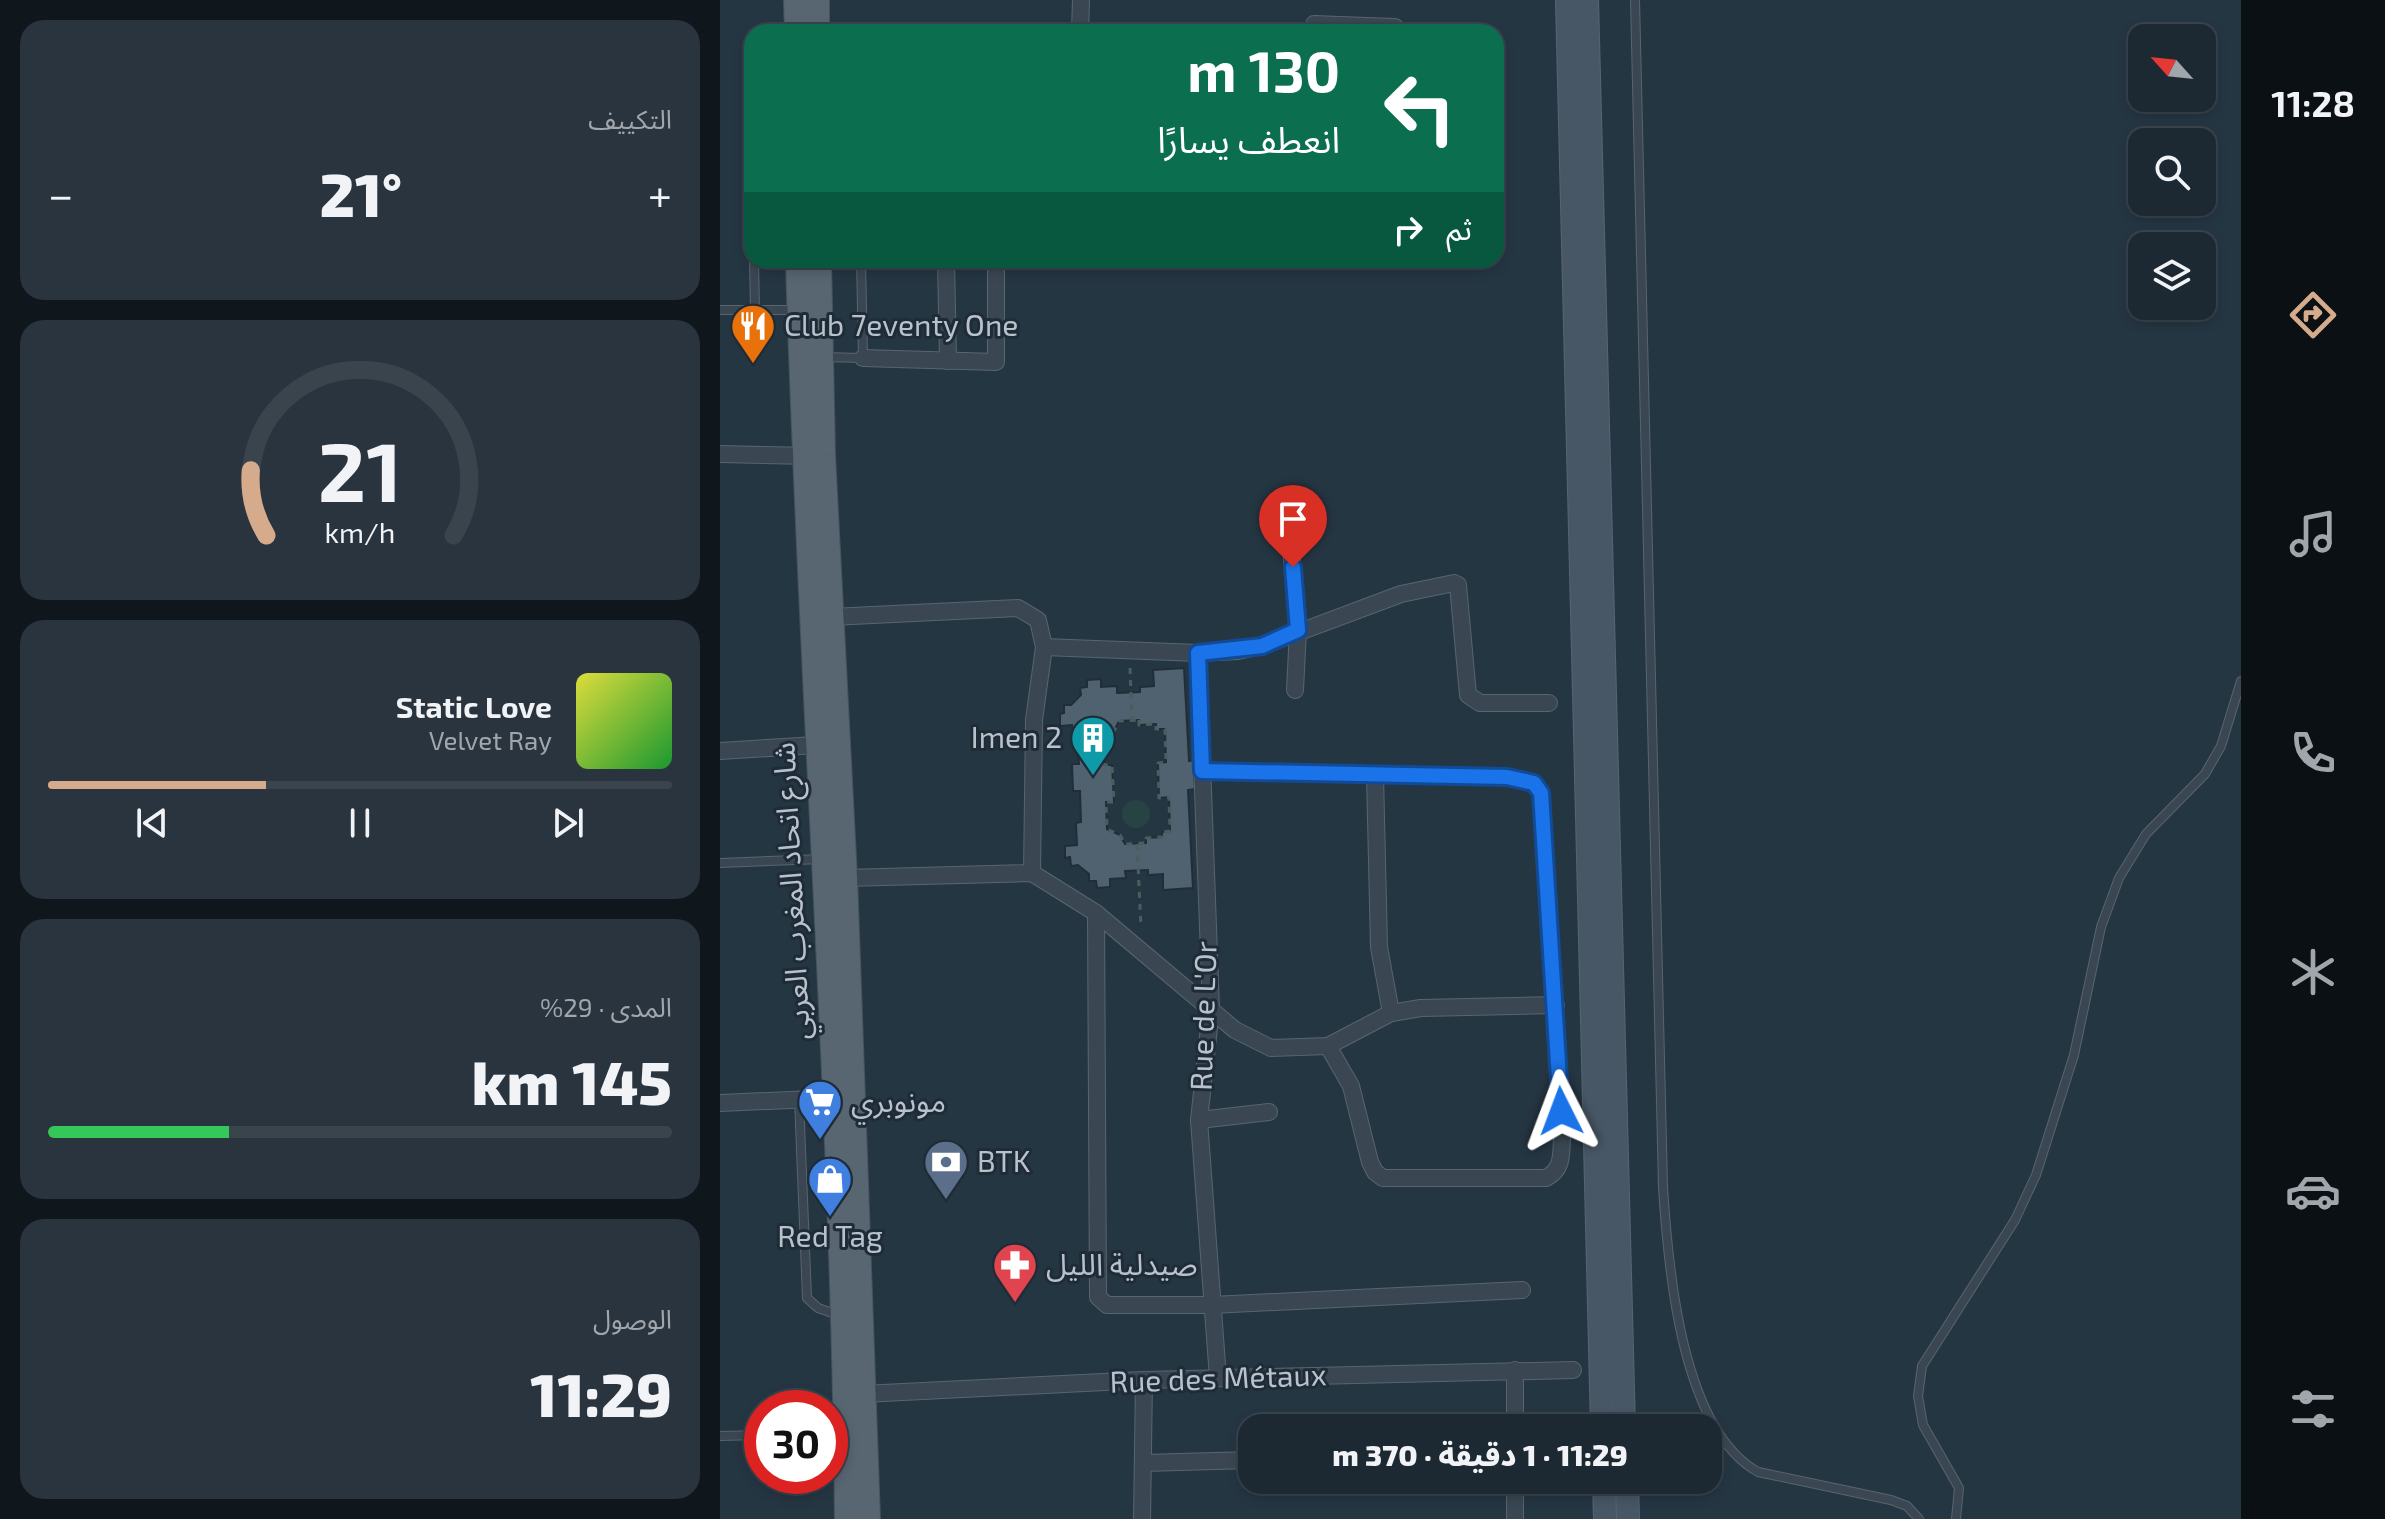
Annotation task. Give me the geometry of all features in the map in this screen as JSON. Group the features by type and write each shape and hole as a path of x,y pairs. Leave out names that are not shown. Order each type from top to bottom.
{"main road":[{"path":"796,0 797,24"},
{"path":"817,0 817,24"},
{"name":"شارع اتحاد المغرب العربي","path":"798,268 799,310 831,617 845,878 868,1519"},
{"name":"شارع اتحاد المغرب العربي","path":"819,268 821,357 813,456 816,745 835,1098 842,1317 842,1433 847,1519"}],"street":[{"path":"1080,24 1081,0"},
{"path":"1567,0 1602,1414"},
{"path":"1587,0 1624,1414"},
{"path":"946,268 948,361"},
{"path":"863,358 996,362 996,268"},
{"path":"720,454 813,456"},
{"path":"1290,536 1298,630 1295,690"},
{"path":"1044,647 1198,653 1262,646 1401,594 1458,583 1468,695 1480,703 1549,703"},
{"path":"831,617 1018,608 1038,620 1044,647 1034,720 1032,873"},
{"name":"Rue de L'Or","path":"1198,653 1211,1009 1199,1120 1218,1378"},
{"path":"720,751 816,745"},
{"path":"1202,771 1507,777 1534,783 1541,793 1556,1005 1562,1138 1560,1166 1546,1178 1383,1178 1375,1172 1370,1162 1351,1086 1328,1046"},
{"path":"1375,775 1378,931 1391,1013"},
{"path":"845,878 1032,873 1096,913 1235,1030 1271,1048 1328,1046 1391,1013 1421,1008 1556,1005"},
{"path":"1096,913 1098,1297 1107,1305 1212,1305 1522,1290"},
{"path":"720,1103 835,1098"},
{"path":"1199,1120 1269,1112"},
{"path":"1515,1370 1515,1414"},
{"name":"Rue des Métaux","path":"863,1394 1144,1380 1573,1370"},
{"path":"1142,1519 1144,1380"},
{"path":"1143,1463 1238,1460"},
{"path":"1515,1494 1515,1519"},
{"path":"1604,1494 1605,1519"},
{"path":"1627,1494 1628,1519"}],"lane":[{"path":"1635,0 1663,1187 1668,1264 1678,1322 1695,1379 1718,1433 1741,1463 1758,1472 1891,1500 1907,1506 1919,1519"},
{"path":"754,268 755,310"},
{"path":"821,357 863,358 861,268"},
{"path":"720,310 799,310"},
{"path":"1956,1519 1959,1488 1923,1425 1918,1396 1922,1366 2015,1220 2036,1175 2074,1055 2101,927 2119,878 2146,834 2205,774 2221,746 2241,681"},
{"path":"720,863 822,859"},
{"path":"799,1099 807,1298 818,1308 842,1317"},
{"path":"720,1436 744,1435"}],"path":[{"path":"1129,650 1132,720"},
{"path":"1132,720 1139,720 1139,725 1156,724 1156,729 1165,729 1166,762 1158,763 1159,798 1169,797 1170,831 1137,844 1125,844 1120,835 1114,835 1113,829 1107,829 1106,802 1114,802 1112,765 1104,765 1102,737 1108,737 1108,731 1114,731 1119,721 1132,720"},
{"path":"1137,844 1142,951"}],"green space":[{"path":"1136,800 1146,804 1150,814 1146,824 1136,828 1126,824 1122,814 1126,804"}],"building":[{"name":"Imen 2","path":"1184,668 1189,761 1193,760 1195,789 1188,790 1193,888 1163,890 1163,874 1148,875 1148,870 1125,871 1126,878 1110,879 1110,887 1097,888 1096,881 1089,881 1089,874 1078,865 1071,866 1070,857 1065,858 1065,846 1077,845 1076,823 1081,822 1080,791 1073,791 1072,764 1079,764 1078,747 1073,748 1072,725 1060,726 1060,714 1064,713 1064,705 1071,705 1081,695 1080,688 1087,687 1087,680 1101,679 1101,687 1117,686 1117,693 1140,692 1140,687 1154,686 1153,670","holes":["1139,720 1139,725 1156,724 1156,729 1165,729 1166,762 1158,763 1159,798 1169,797 1170,831 1162,832 1162,837 1146,838 1146,843 1125,844 1120,835 1107,829 1106,802 1114,802 1112,765 1104,765 1102,737 1108,737 1108,731 1114,731 1119,721"]}],"place":[{"name":"Club 7eventy One","path":"753,365"},
{"name":"Imen 2","path":"1093,777"},
{"name":"مونوبري","path":"820,1141"},
{"name":"BTK","path":"946,1201"},
{"name":"Red Tag","path":"830,1218"},
{"name":"صيدلية الليل","path":"1015,1304"}],"route":[{"path":"1293,567 1298,630 1262,646 1198,653 1202,771 1507,777 1534,783 1541,793 1561,1111"}]}
